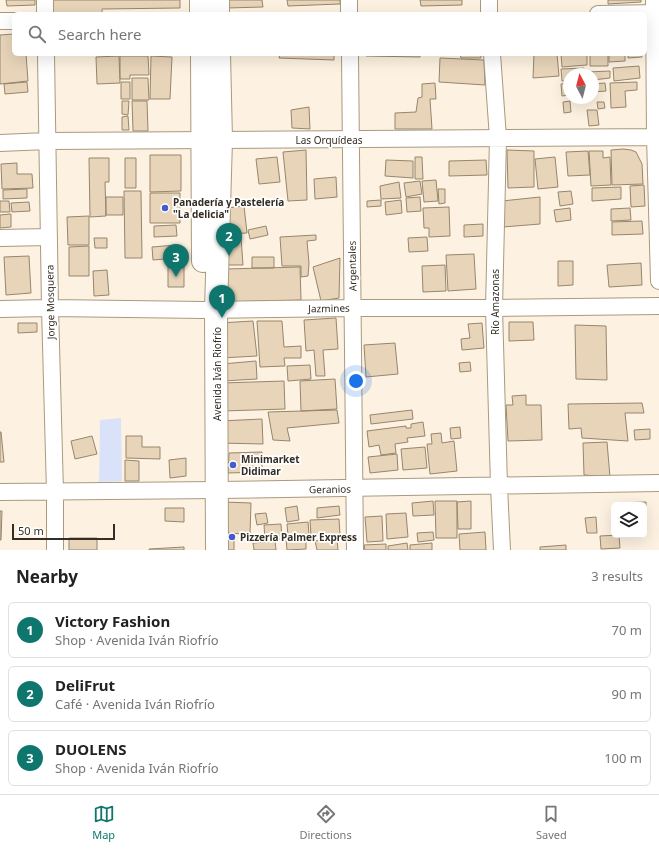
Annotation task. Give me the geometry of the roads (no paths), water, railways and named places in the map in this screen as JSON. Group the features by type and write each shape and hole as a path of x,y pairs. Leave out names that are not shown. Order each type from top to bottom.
{"main road":[{"path":"201,0 201,12"},
{"path":"218,0 218,12"},
{"name":"Avenida Iván Riofrío","path":"202,56 212,140"},
{"name":"Avenida Iván Riofrío","path":"217,550 211,490 210,310 212,140 219,56"},
{"name":"Avenida Iván Riofrío","path":"205,550 211,490"}],"street":[{"path":"45,0 45,12"},
{"path":"349,0 349,12"},
{"path":"489,0 489,12"},
{"path":"621,12 656,9 659,280"},
{"path":"0,21 12,21"},
{"name":"Jorge Mosquera","path":"46,56 55,550"},
{"name":"Argentales","path":"350,56 355,550"},
{"name":"Río Amazonas","path":"492,56 498,138 494,308 502,550"},
{"name":"Las Orquídeas","path":"0,143 47,141 657,137"},
{"path":"0,238 49,237"},
{"name":"Jazmines","path":"0,309 50,308 231,310 659,306"},
{"name":"Geranios","path":"0,492 659,483"}],"place":[{"name":"Panadería y Pastelería \"La delicia\"","path":"165,208"},
{"name":"DeliFrut","path":"229,256"},
{"name":"DUOLENS","path":"176,277"},
{"name":"Victory Fashion","path":"222,318"},
{"name":"Minimarket Didimar","path":"233,465"},
{"name":"Pizzería Palmer Express","path":"232,537"}]}
